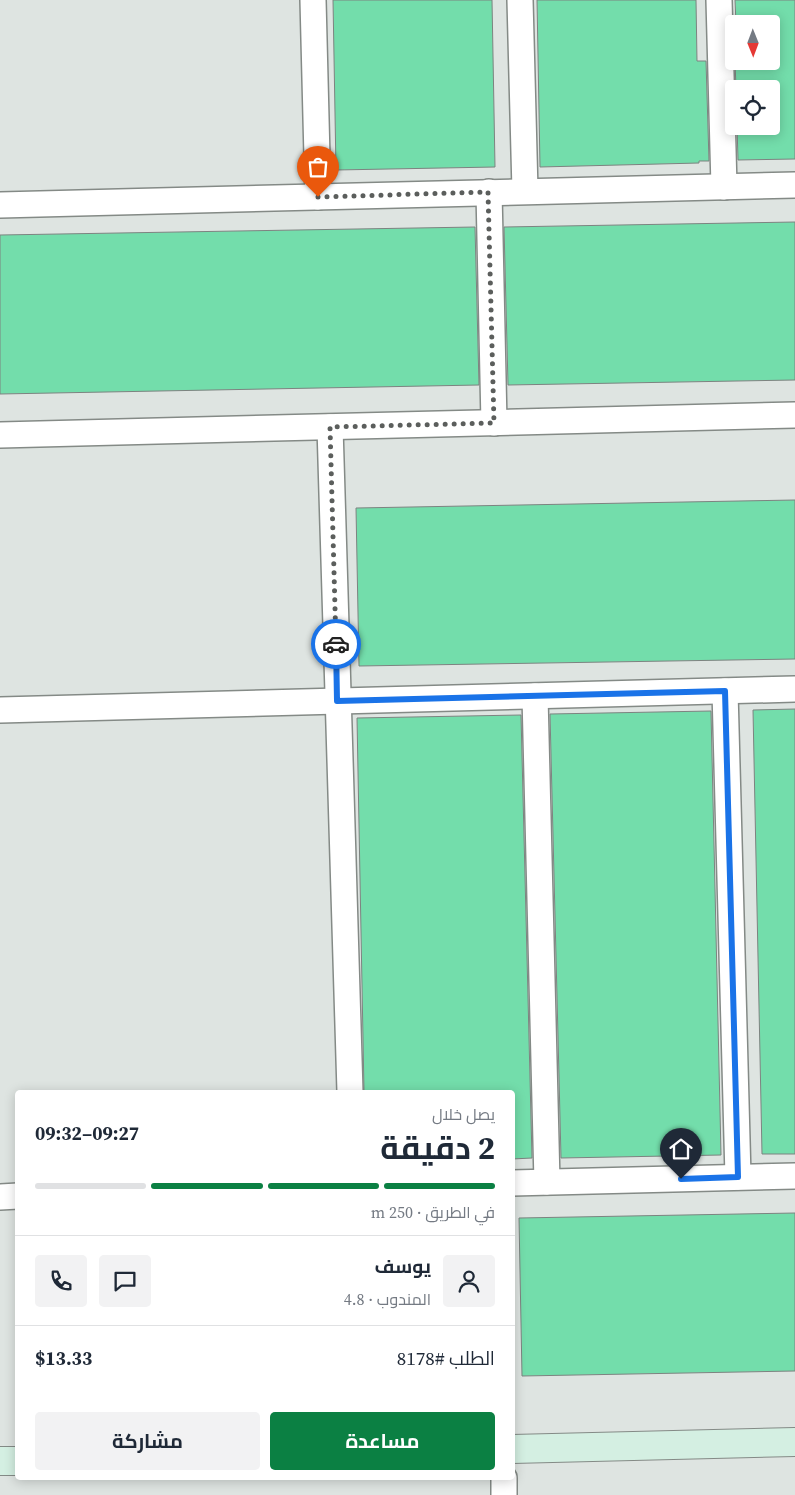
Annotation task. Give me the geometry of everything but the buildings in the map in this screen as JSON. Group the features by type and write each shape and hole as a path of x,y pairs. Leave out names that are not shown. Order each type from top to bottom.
{"street":[{"path":"312,0 318,197"},
{"path":"520,0 524,191"},
{"path":"719,0 724,187"},
{"path":"0,205 795,185"},
{"path":"488,192 494,423"},
{"path":"0,435 795,415"},
{"path":"330,427 350,1090"},
{"path":"0,710 795,689"},
{"path":"725,691 738,1177"},
{"path":"535,696 547,1182"},
{"path":"515,1183 795,1176"},
{"path":"0,1197 15,1196"},
{"path":"515,1449 795,1442"},
{"path":"0,1461 15,1461"},
{"path":"504,1480 504,1495"}],"way so far":[{"path":"318,197 488,192 494,423 330,427 336,644"}],"route":[{"path":"336,644 337,701 725,691 738,1177 681,1179"}]}
